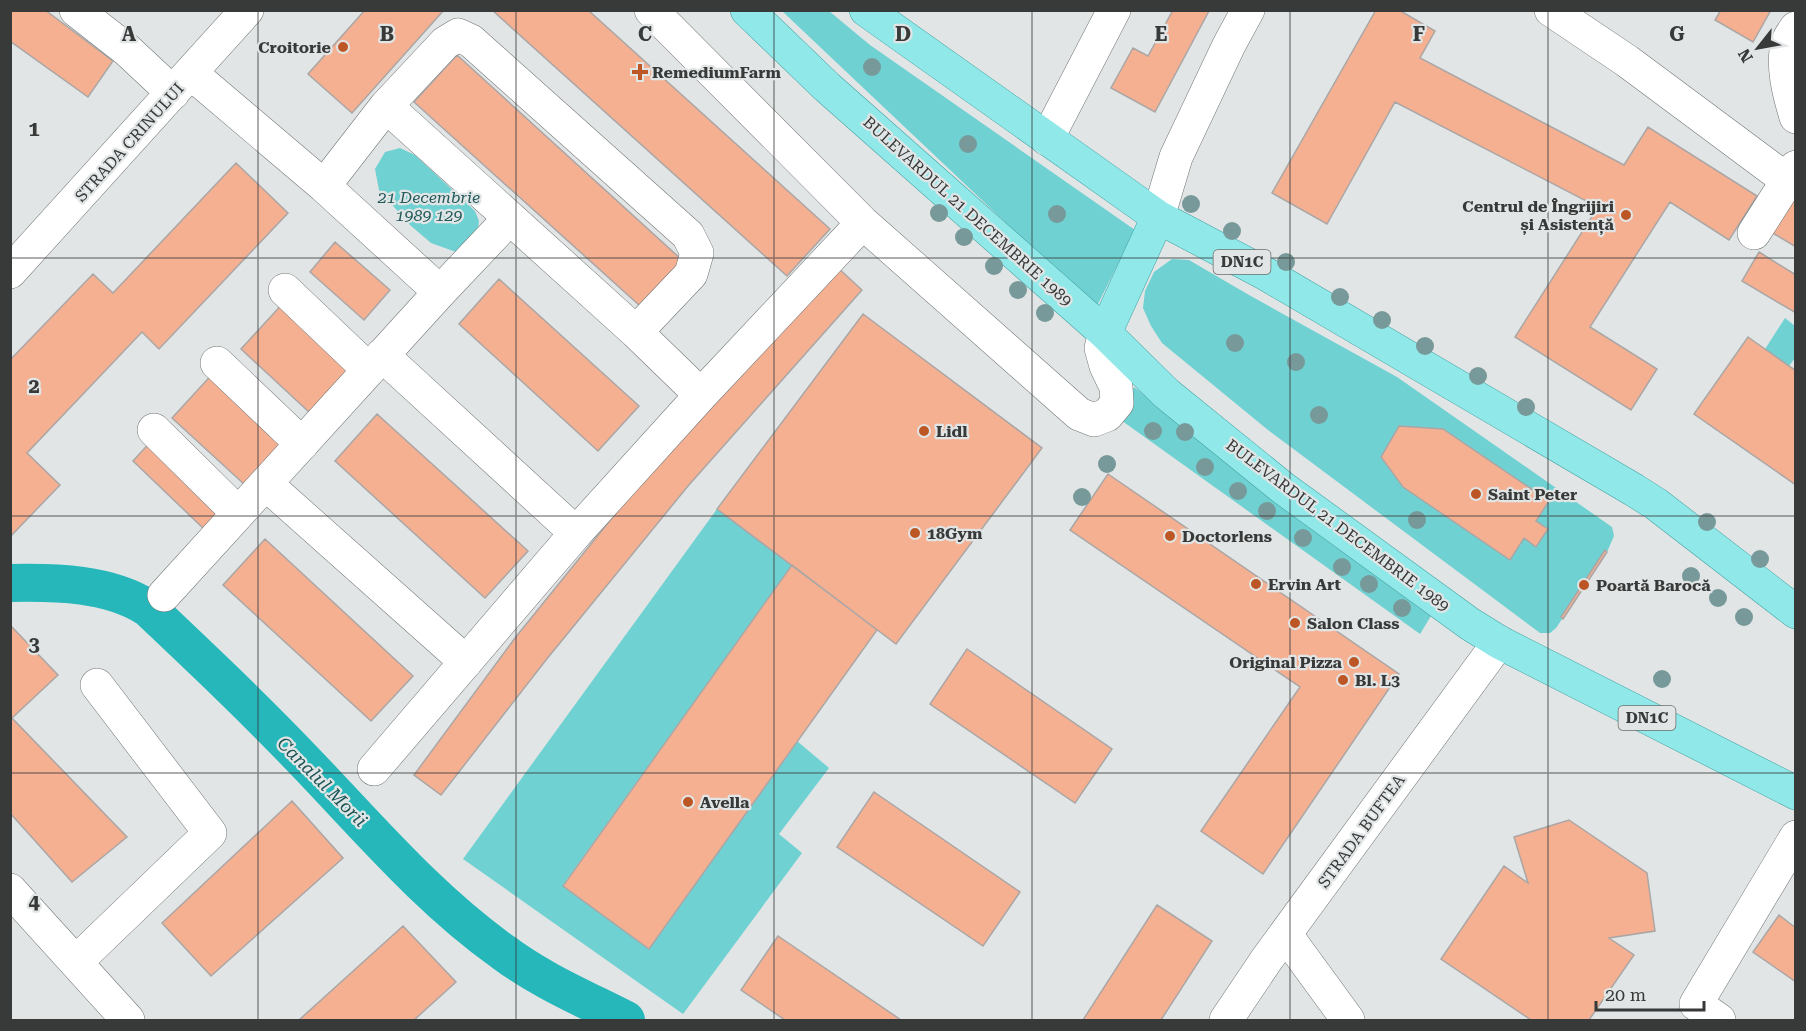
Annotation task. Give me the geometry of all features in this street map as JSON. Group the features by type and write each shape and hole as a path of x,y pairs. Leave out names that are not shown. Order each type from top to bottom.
{"main road":[{"name":"BULEVARDUL 21 DECEMBRIE 1989","path":"747,10 827,87 1105,333 1167,394 1283,489 1470,624 1499,642 1796,793"},
{"name":"DN1C","path":"866,10 1158,218 1286,286 1634,490 1656,504 1796,612"},
{"path":"1105,333 1158,218"},
{"path":"1758,773 1796,766"}],"street":[{"path":"76,10 127,50 182,83 324,186 440,292"},
{"name":"STRADA CRINULUI","path":"10,272 247,10"},
{"path":"651,10 862,222 1052,391 1079,414 1094,420 1107,415 1117,403 1116,387 1101,348 1105,333"},
{"path":"1047,139 1114,10"},
{"path":"1158,218 1176,157 1248,10"},
{"path":"1551,10 1791,173 1754,232"},
{"path":"1796,28 1788,40 1785,68 1796,117"},
{"path":"324,186 386,106 445,43 458,35 471,41 688,235 697,253 691,274 636,332"},
{"path":"386,106 636,332 701,395"},
{"path":"164,595 510,218"},
{"path":"374,768 576,533 862,222"},
{"path":"285,290 376,363 576,533"},
{"path":"217,363 302,444"},
{"path":"154,430 238,513"},
{"path":"266,484 466,662"},
{"name":"STRADA BUFTEA","path":"1226,1020 1499,642"},
{"path":"76,962 210,833 97,685"},
{"path":"1719,1020 1696,1004 1796,837"},
{"path":"10,890 128,1020"},
{"path":"1286,934 1348,1020"}],"green space":[{"path":"782,11 829,11 870,45 1135,230 1096,308"},
{"name":"21 Decembrie 1989 129","path":"400,148 415,155 475,211 479,221 477,236 456,252 431,243 410,225 379,190 375,169 385,152"},
{"path":"1172,259 1189,260 1397,377 1612,527 1614,536 1607,552 1556,628 1550,633 1540,633 1268,430 1162,343 1143,308 1145,291 1154,272"},
{"path":"1785,318 1795,326 1795,358 1783,374 1758,360"},
{"path":"1134,387 1434,611 1420,634 1118,418"},
{"path":"717,509 792,565 563,885 649,949 797,741 829,768 779,834 802,853 683,1014 463,859"}],"building":[{"path":"10,10 45,10 113,61 88,97 10,41"},
{"path":"365,10 444,10 352,113 308,74"},
{"path":"492,10 588,10 830,229 787,276"},
{"path":"1173,10 1209,11 1155,112 1111,88 1133,48 1148,56"},
{"name":"Centrul de Îngrijiri și Asistență","path":"1376,10 1399,10 1435,31 1420,58 1624,165 1648,127 1757,196 1729,240 1670,202 1590,327 1657,369 1631,410 1515,337 1598,207 1395,102 1327,224 1272,193"},
{"path":"1721,10 1771,10 1753,42 1715,20"},
{"path":"457,55 682,260 640,306 414,102"},
{"path":"236,163 288,213 159,349 142,332 27,453 60,485 10,537 10,360 93,274 113,293"},
{"path":"1796,191 1796,247 1771,232"},
{"path":"335,242 390,290 364,320 310,272"},
{"path":"1759,252 1796,275 1796,313 1742,281"},
{"path":"837,267 862,290 688,486 546,660 441,795 414,775 515,638 658,461"},
{"path":"499,279 639,406 598,451 459,324"},
{"path":"285,301 355,365 310,413 241,349"},
{"path":"863,314 1042,448 896,644 717,509"},
{"path":"1748,337 1796,371 1796,485 1694,414"},
{"path":"217,369 290,436 245,485 172,418"},
{"path":"377,414 528,551 485,598 335,461"},
{"name":"Saint Peter","path":"1399,426 1443,429 1549,501 1536,521 1548,529 1536,547 1524,538 1510,560 1403,487 1381,457"},
{"path":"154,438 226,507 205,530 133,461"},
{"name":"Bl. L3","path":"1108,474 1399,674 1263,874 1201,831 1300,687 1070,530"},
{"path":"265,539 413,676 371,721 223,585"},
{"name":"Poartă Barocă","path":"1605,550 1607,552 1563,619 1561,617"},
{"name":"Avella","path":"792,565 877,630 649,949 563,886"},
{"path":"12,627 58,675 12,718 127,837 72,882 10,813 10,629"},
{"path":"967,649 1112,749 1075,803 930,704"},
{"path":"874,792 1020,892 983,946 837,847"},
{"path":"292,801 343,858 211,976 162,923"},
{"path":"1569,820 1647,873 1655,931 1609,938 1634,955 1589,1020 1531,1020 1441,959 1504,866 1528,883 1514,837"},
{"path":"1157,905 1212,941 1161,1020 1083,1020"},
{"path":"1779,915 1796,928 1796,982 1753,952"},
{"path":"403,926 456,982 414,1020 299,1020"},
{"path":"778,936 901,1020 785,1020 741,990"}],"waterway":[{"name":"Canalul Morii","path":"10,583 64,584 99,589 116,593 148,608 270,726 426,888 476,932 532,971 626,1020"}],"place":[{"name":"Croitorie","path":"343,47"},
{"name":"RemediumFarm","path":"640,72"},
{"name":"Centrul de Îngrijiri și Asistență","path":"1626,215"},
{"name":"Lidl","path":"924,431"},
{"name":"Saint Peter","path":"1476,494"},
{"name":"18Gym","path":"915,533"},
{"name":"Doctorlens","path":"1170,536"},
{"name":"Ervin Art","path":"1256,584"},
{"name":"Poartă Barocă","path":"1584,585"},
{"name":"Salon Class","path":"1295,623"},
{"name":"Original Pizza","path":"1354,662"},
{"name":"Bl. L3","path":"1343,680"},
{"name":"Avella","path":"688,802"}]}
